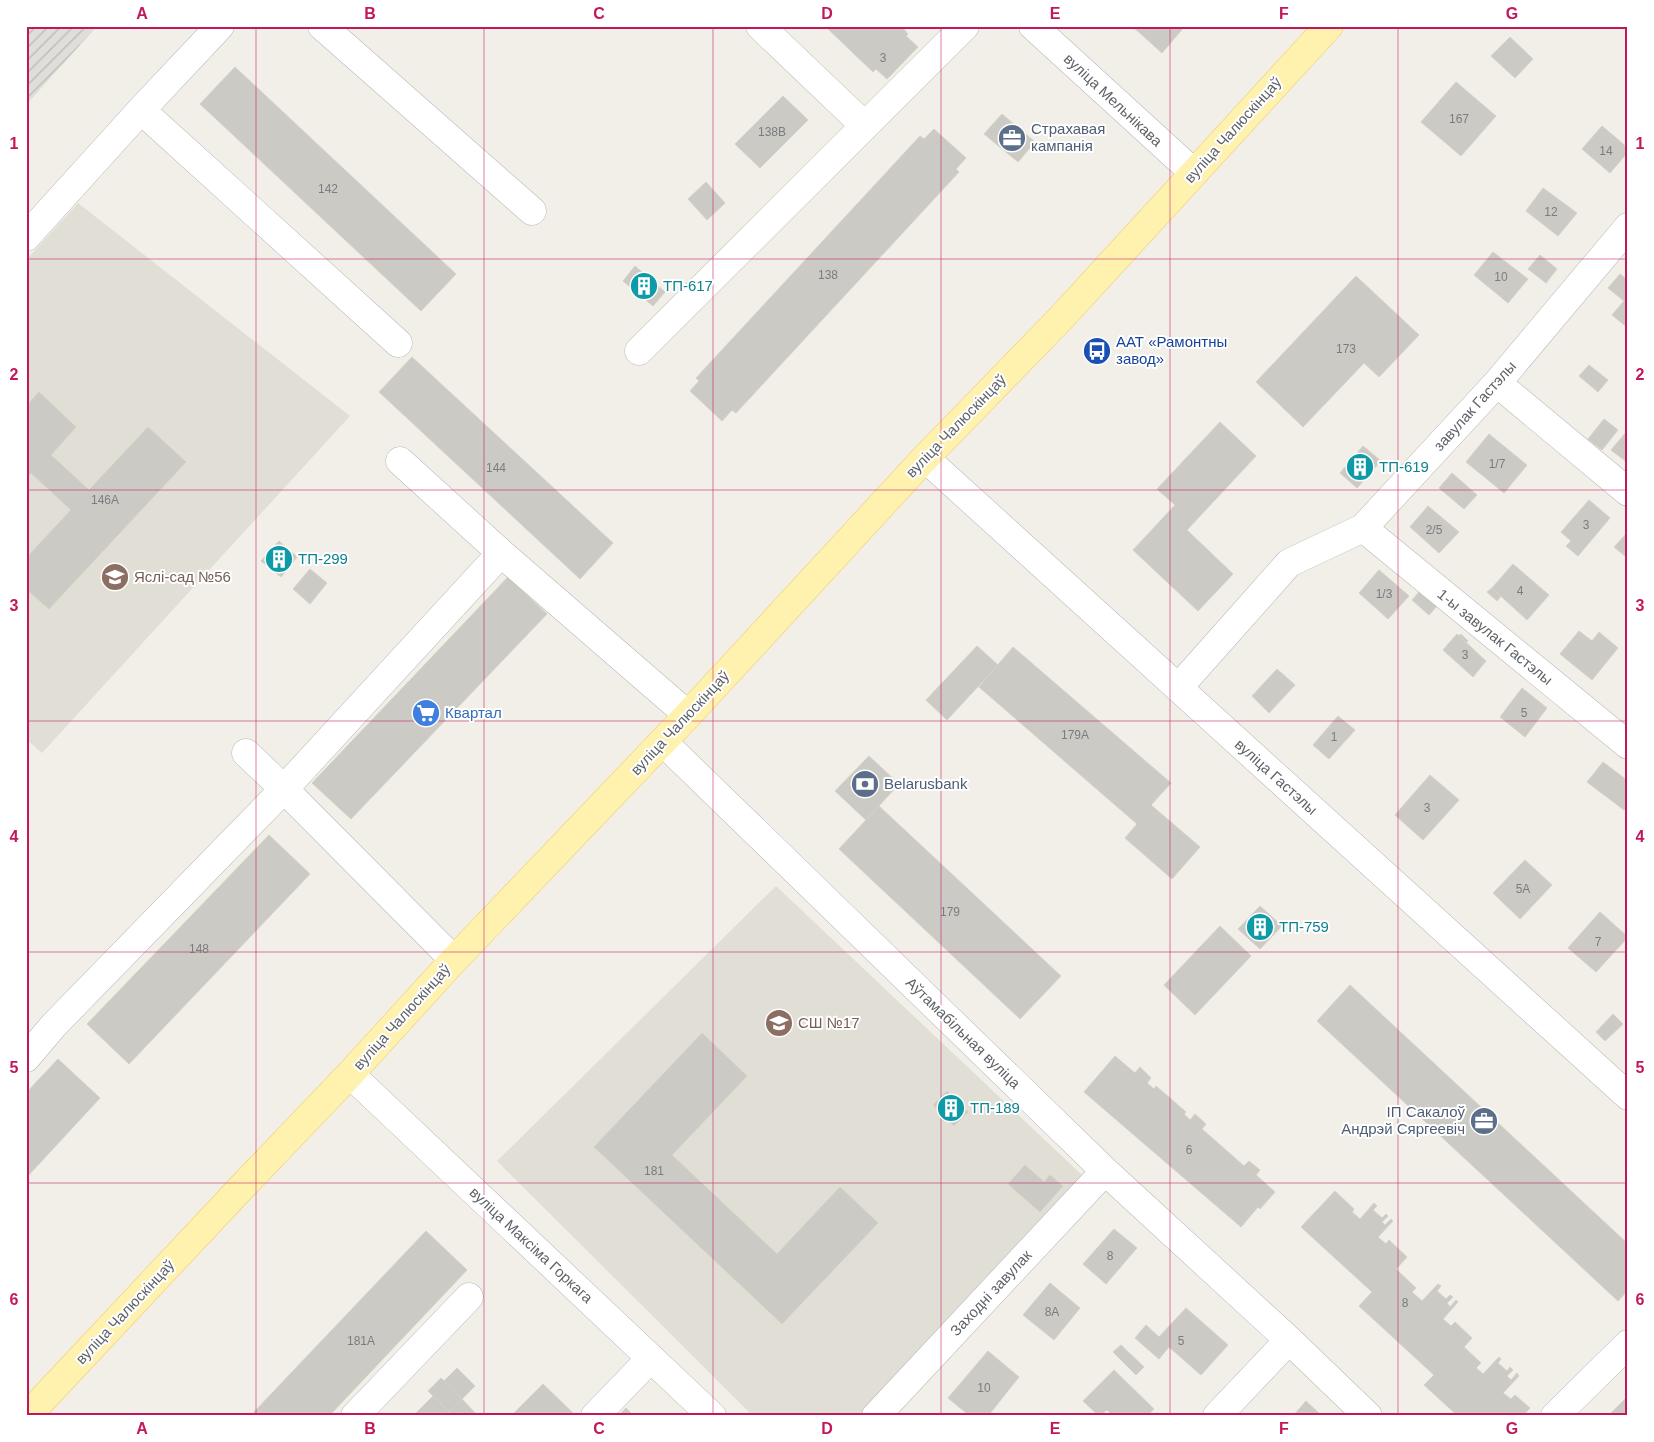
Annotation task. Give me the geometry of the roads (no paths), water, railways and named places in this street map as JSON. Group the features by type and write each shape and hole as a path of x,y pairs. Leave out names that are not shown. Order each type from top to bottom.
{"main road":[{"name":"вуліца Чалюскінцаў","path":"27,1416 350,1074 454,960 663,742 925,458 1061,318 1330,26"}],"street":[{"path":"26,237 220,26"},
{"path":"322,26 532,211"},
{"path":"760,26 865,126"},
{"path":"639,351 965,26"},
{"name":"вуліца Мельнікава","path":"1033,26 1194,173"},
{"path":"142,110 398,343"},
{"name":"завулак Гастэлы","path":"1178,688 1289,563 1363,528 1497,383 1625,236"},
{"path":"1497,383 1628,492"},
{"name":"вуліца Гастэлы","path":"925,458 1628,1096"},
{"path":"400,462 688,715"},
{"name":"1-ы завулак Гастэлы","path":"1363,528 1628,745"},
{"path":"26,1058 54,1025 284,789 502,553"},
{"name":"Аўтамабільная вуліца","path":"663,742 1105,1171 1289,1340 1368,1416"},
{"path":"246,753 454,960"},
{"name":"вуліца Максіма Горкага","path":"350,1074 712,1416"},
{"name":"Заходні завулак","path":"876,1416 1105,1171"},
{"path":"355,1416 469,1297"},
{"path":"1217,1416 1289,1340"},
{"path":"1555,1416 1628,1344"},
{"path":"595,1416 651,1358"}],"place":[{"name":"Страхавая кампанія","path":"1012,138"},
{"name":"ТП-617","path":"644,286"},
{"name":"ААТ «Рамонтны завод»","path":"1097,351"},
{"name":"ТП-619","path":"1360,467"},
{"name":"ТП-299","path":"279,559"},
{"name":"Яслі-сад №56","path":"115,577"},
{"name":"Квартал","path":"426,713"},
{"name":"Belarusbank","path":"865,784"},
{"name":"ТП-759","path":"1260,927"},
{"name":"СШ №17","path":"779,1023"},
{"name":"ТП-189","path":"951,1108"},
{"name":"ІП Сакалоў Андрэй Сяргеевіч","path":"1484,1121"}]}
